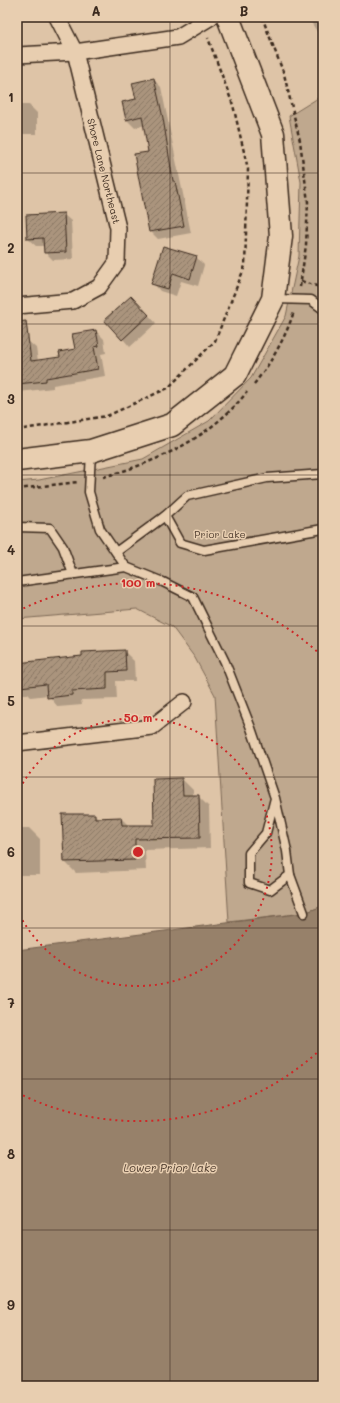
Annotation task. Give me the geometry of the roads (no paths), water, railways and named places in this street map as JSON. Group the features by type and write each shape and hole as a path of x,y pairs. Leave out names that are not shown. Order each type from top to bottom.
{"street":[{"name":"Shore Lane Northeast","path":"17,306 73,301 99,287 117,262 118,228 75,52 57,17"},
{"path":"17,460 91,451 172,426 234,375 273,299 281,236 274,134 228,17"},
{"path":"17,55 75,52 178,37 206,20"},
{"path":"17,743 152,727 184,702"}],"lane":[{"path":"273,299 311,300 323,309"},
{"path":"91,451 89,492 100,529 126,567"},
{"path":"116,552 165,516 187,496 267,478 323,474"},
{"path":"165,516 180,543 204,550 323,529"},
{"path":"17,527 50,528 63,547 73,574"},
{"path":"17,582 126,567 163,582 193,597 228,670 251,728 275,798 287,850 290,875 304,913"},
{"path":"275,798 266,833 249,853 249,883 270,890 290,875"}],"water":[{"name":"Lower Prior Lake","path":"323,906 323,1386 17,1386 17,950 304,913"}],"park label":[{"name":"Prior Lake","path":"220,534"}]}
